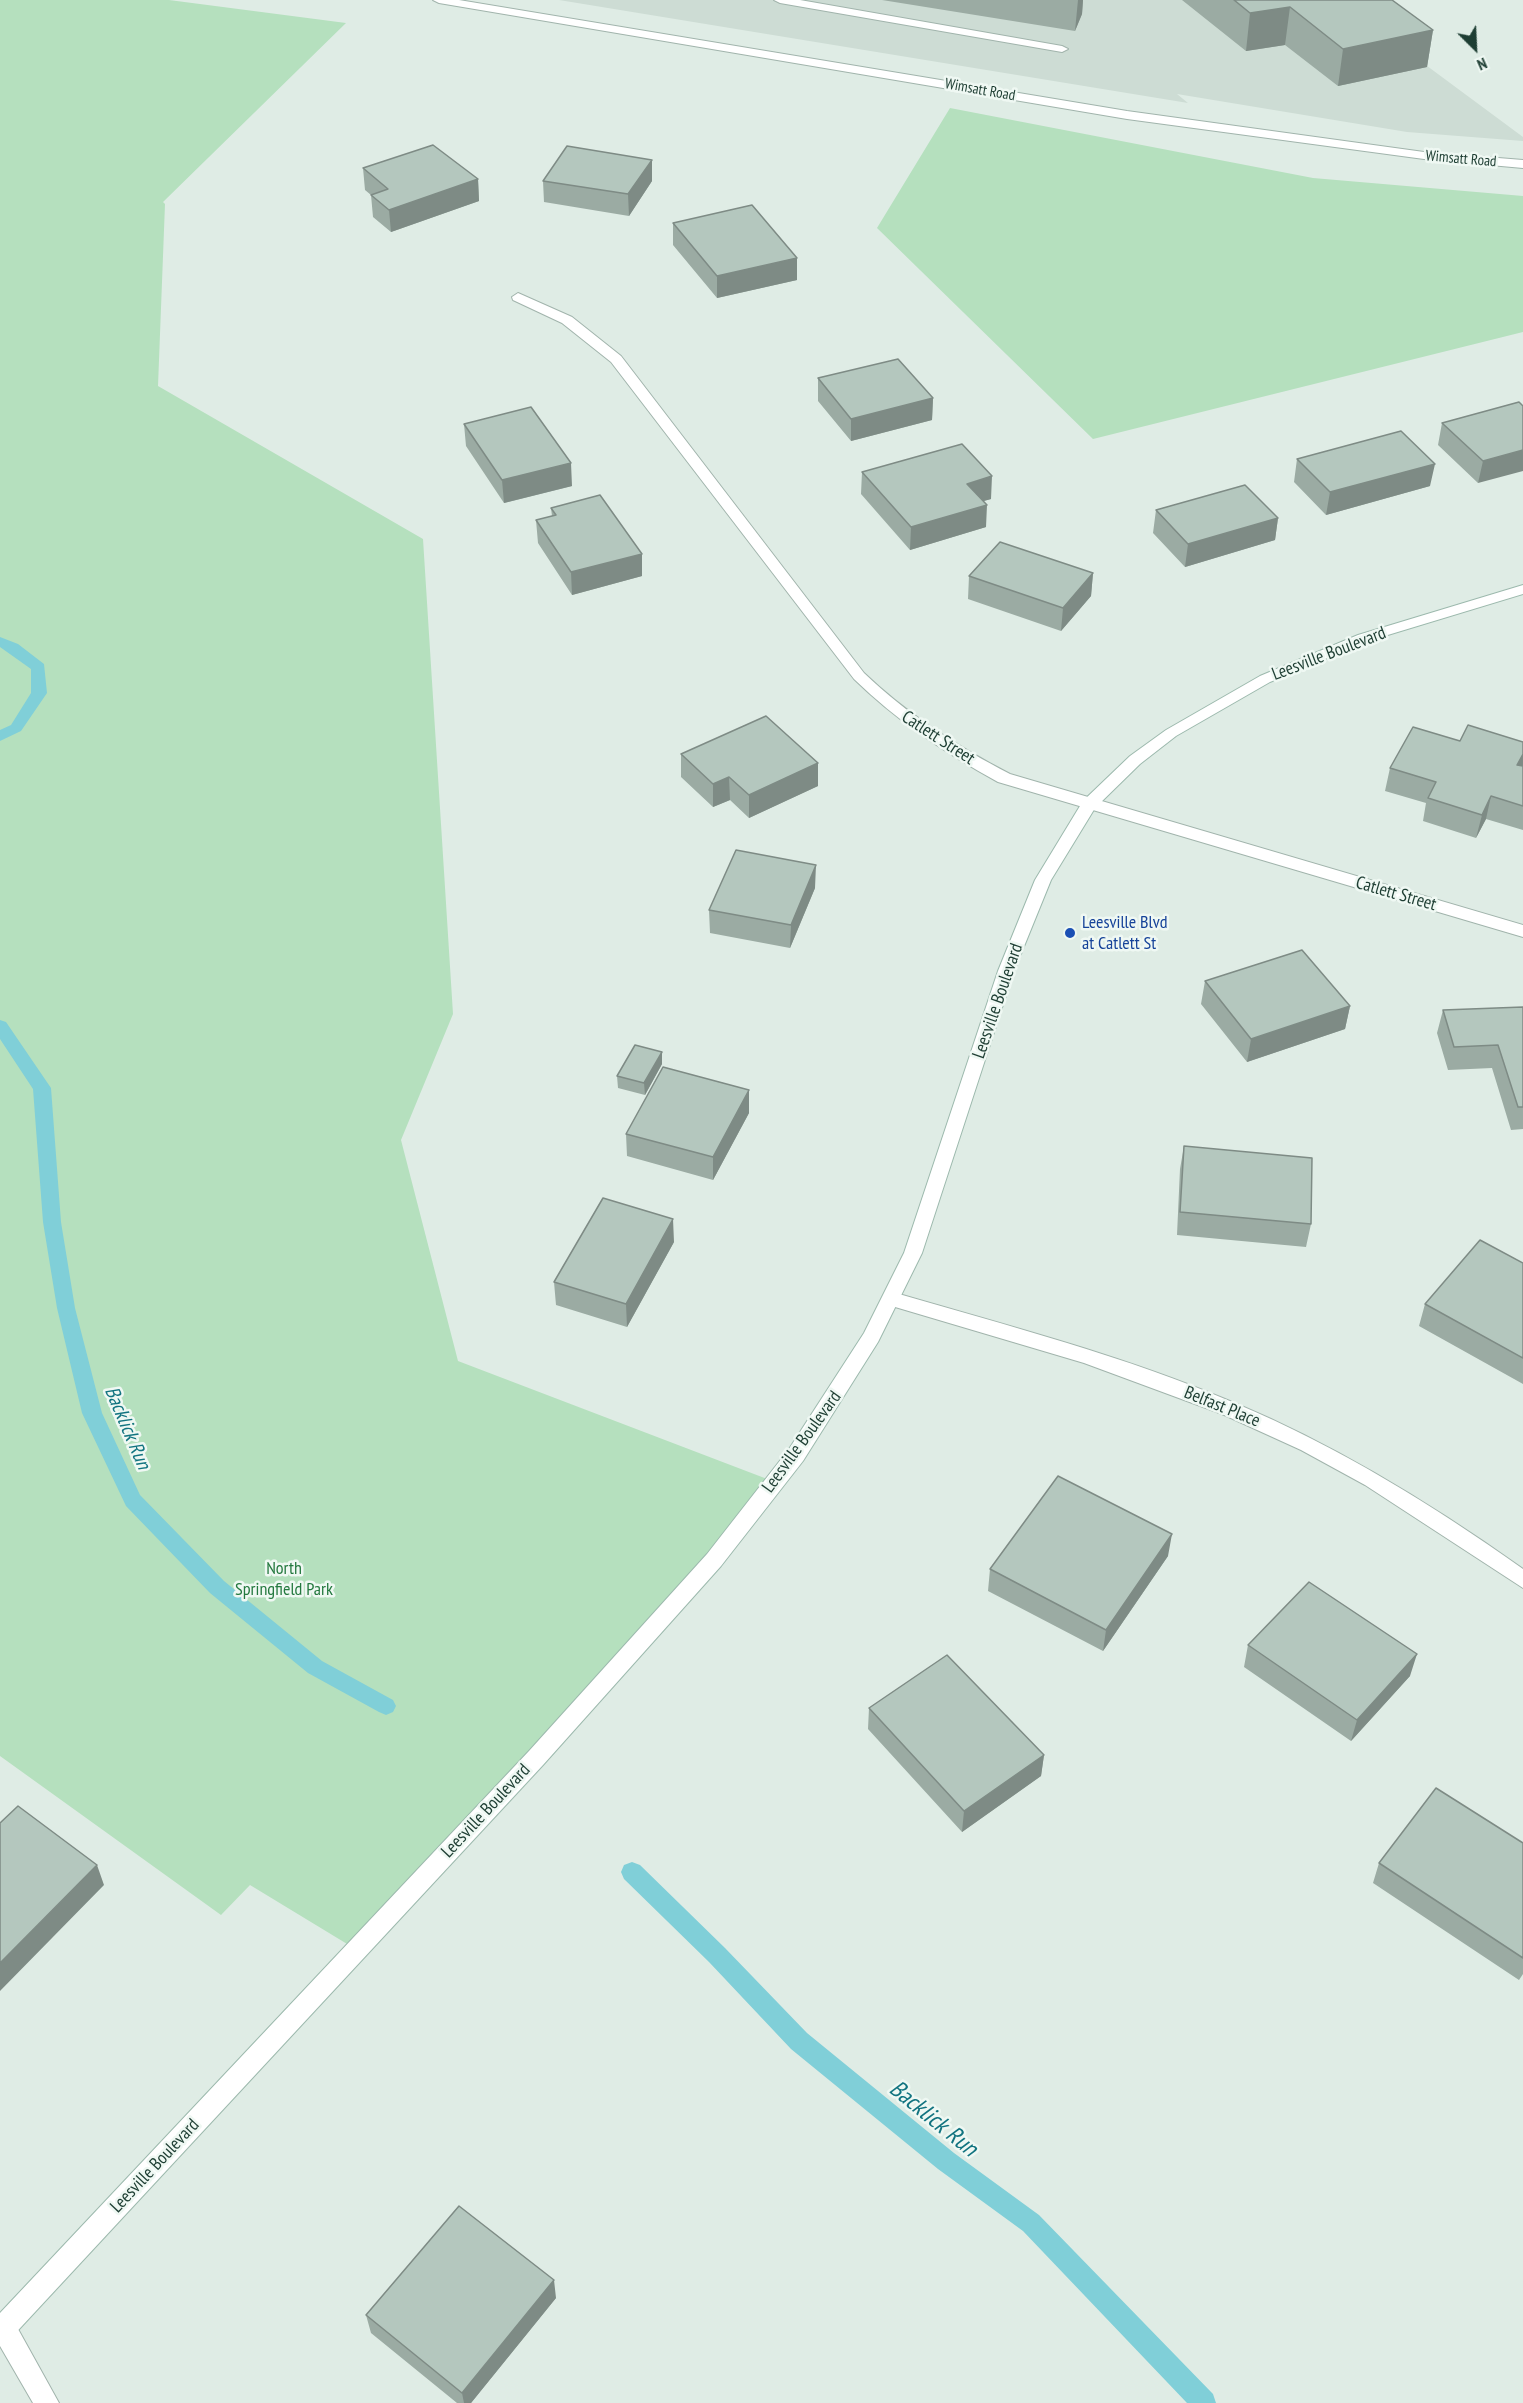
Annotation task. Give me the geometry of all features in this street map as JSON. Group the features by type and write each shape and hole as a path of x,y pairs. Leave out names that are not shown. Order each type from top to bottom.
{"street":[{"name":"Wimsatt Road","path":"439,0 457,1 1127,115 1195,122 1429,157 1523,164"},
{"path":"780,0 1062,49"},
{"name":"Catlett Street","path":"518,297 567,320 616,359 859,676 885,702 939,744 1004,778 1089,805 1523,931"},
{"name":"Leesville Boulevard","path":"1,2332 508,1788 714,1560 796,1455 843,1386 892,1299 928,1211 1005,971 1043,879 1089,805 1135,760 1171,733 1266,679 1363,639 1523,589"},
{"name":"Belfast Place","path":"892,1299 1098,1361 1203,1398 1275,1428 1353,1468 1452,1528 1523,1580"},
{"path":"1,2332 47,2403"}],"shaded area":[{"path":"559,0 1338,0 1523,137 1523,141 1407,132 1177,94 1188,103"}],"green space":[{"name":"North Springfield Park","path":"0,0 169,0 346,23 163,202 165,204 158,386 423,539 453,1014 401,1140 458,1361 775,1482 357,1950 250,1885 221,1915 0,1756"},
{"path":"950,108 1313,178 1523,196 1523,332 1093,439 877,228"}],"building":[{"path":"1234,0 1392,0 1433,30 1343,49 1290,7 1250,13"},
{"path":"433,145 478,179 389,210 371,195 388,189 363,168"},
{"path":"567,146 652,160 628,194 543,181"},
{"path":"752,205 797,258 717,276 673,223"},
{"path":"898,359 933,398 851,419 818,378"},
{"path":"1519,402 1523,406 1523,450 1483,461 1442,423"},
{"path":"531,407 571,463 502,480 464,424"},
{"path":"1401,431 1435,464 1330,492 1297,459"},
{"path":"962,444 992,476 967,484 987,505 911,527 862,472"},
{"path":"1245,485 1278,518 1188,544 1156,510"},
{"path":"600,495 642,554 571,572 536,520 556,515 551,508"},
{"path":"1000,542 1093,573 1063,608 969,576"},
{"path":"766,716 818,763 749,795 729,777 713,784 681,754"},
{"path":"1468,725 1523,742 1523,754 1517,765 1523,766 1523,806 1491,796 1482,815 1428,798 1436,782 1390,768 1413,727 1460,741"},
{"path":"736,850 816,865 791,925 709,910"},
{"path":"1302,950 1350,1006 1251,1039 1205,981"},
{"path":"1523,1007 1523,1107 1518,1107 1498,1045 1454,1047 1443,1010"},
{"path":"635,1045 662,1052 644,1083 617,1076"},
{"path":"663,1067 749,1090 713,1157 626,1134"},
{"path":"1184,1146 1312,1158 1311,1224 1180,1212"},
{"path":"603,1198 673,1219 626,1304 554,1282"},
{"path":"1480,1240 1523,1263 1523,1358 1425,1304"},
{"path":"1058,1476 1172,1534 1106,1630 990,1569"},
{"path":"1309,1582 1417,1654 1357,1720 1248,1645"},
{"path":"947,1655 1044,1755 964,1811 869,1708"},
{"path":"1436,1788 1523,1843 1523,1958 1379,1863"},
{"path":"18,1806 97,1865 0,1963 0,1823"},
{"path":"459,2206 554,2280 462,2393 366,2315"}],"waterway":[{"name":"Backlick Run","path":"0,642 13,647 39,667 39,693 16,728 0,736"},
{"name":"Backlick Run","path":"0,1026 42,1088 52,1222 66,1308 92,1413 133,1500 217,1587 315,1667 386,1706"},
{"name":"Backlick Run","path":"632,1872 717,1955 799,2041 946,2161 1031,2223 1204,2403"}],"place":[{"name":"Leesville Blvd at Catlett St","path":"1070,933"}]}
